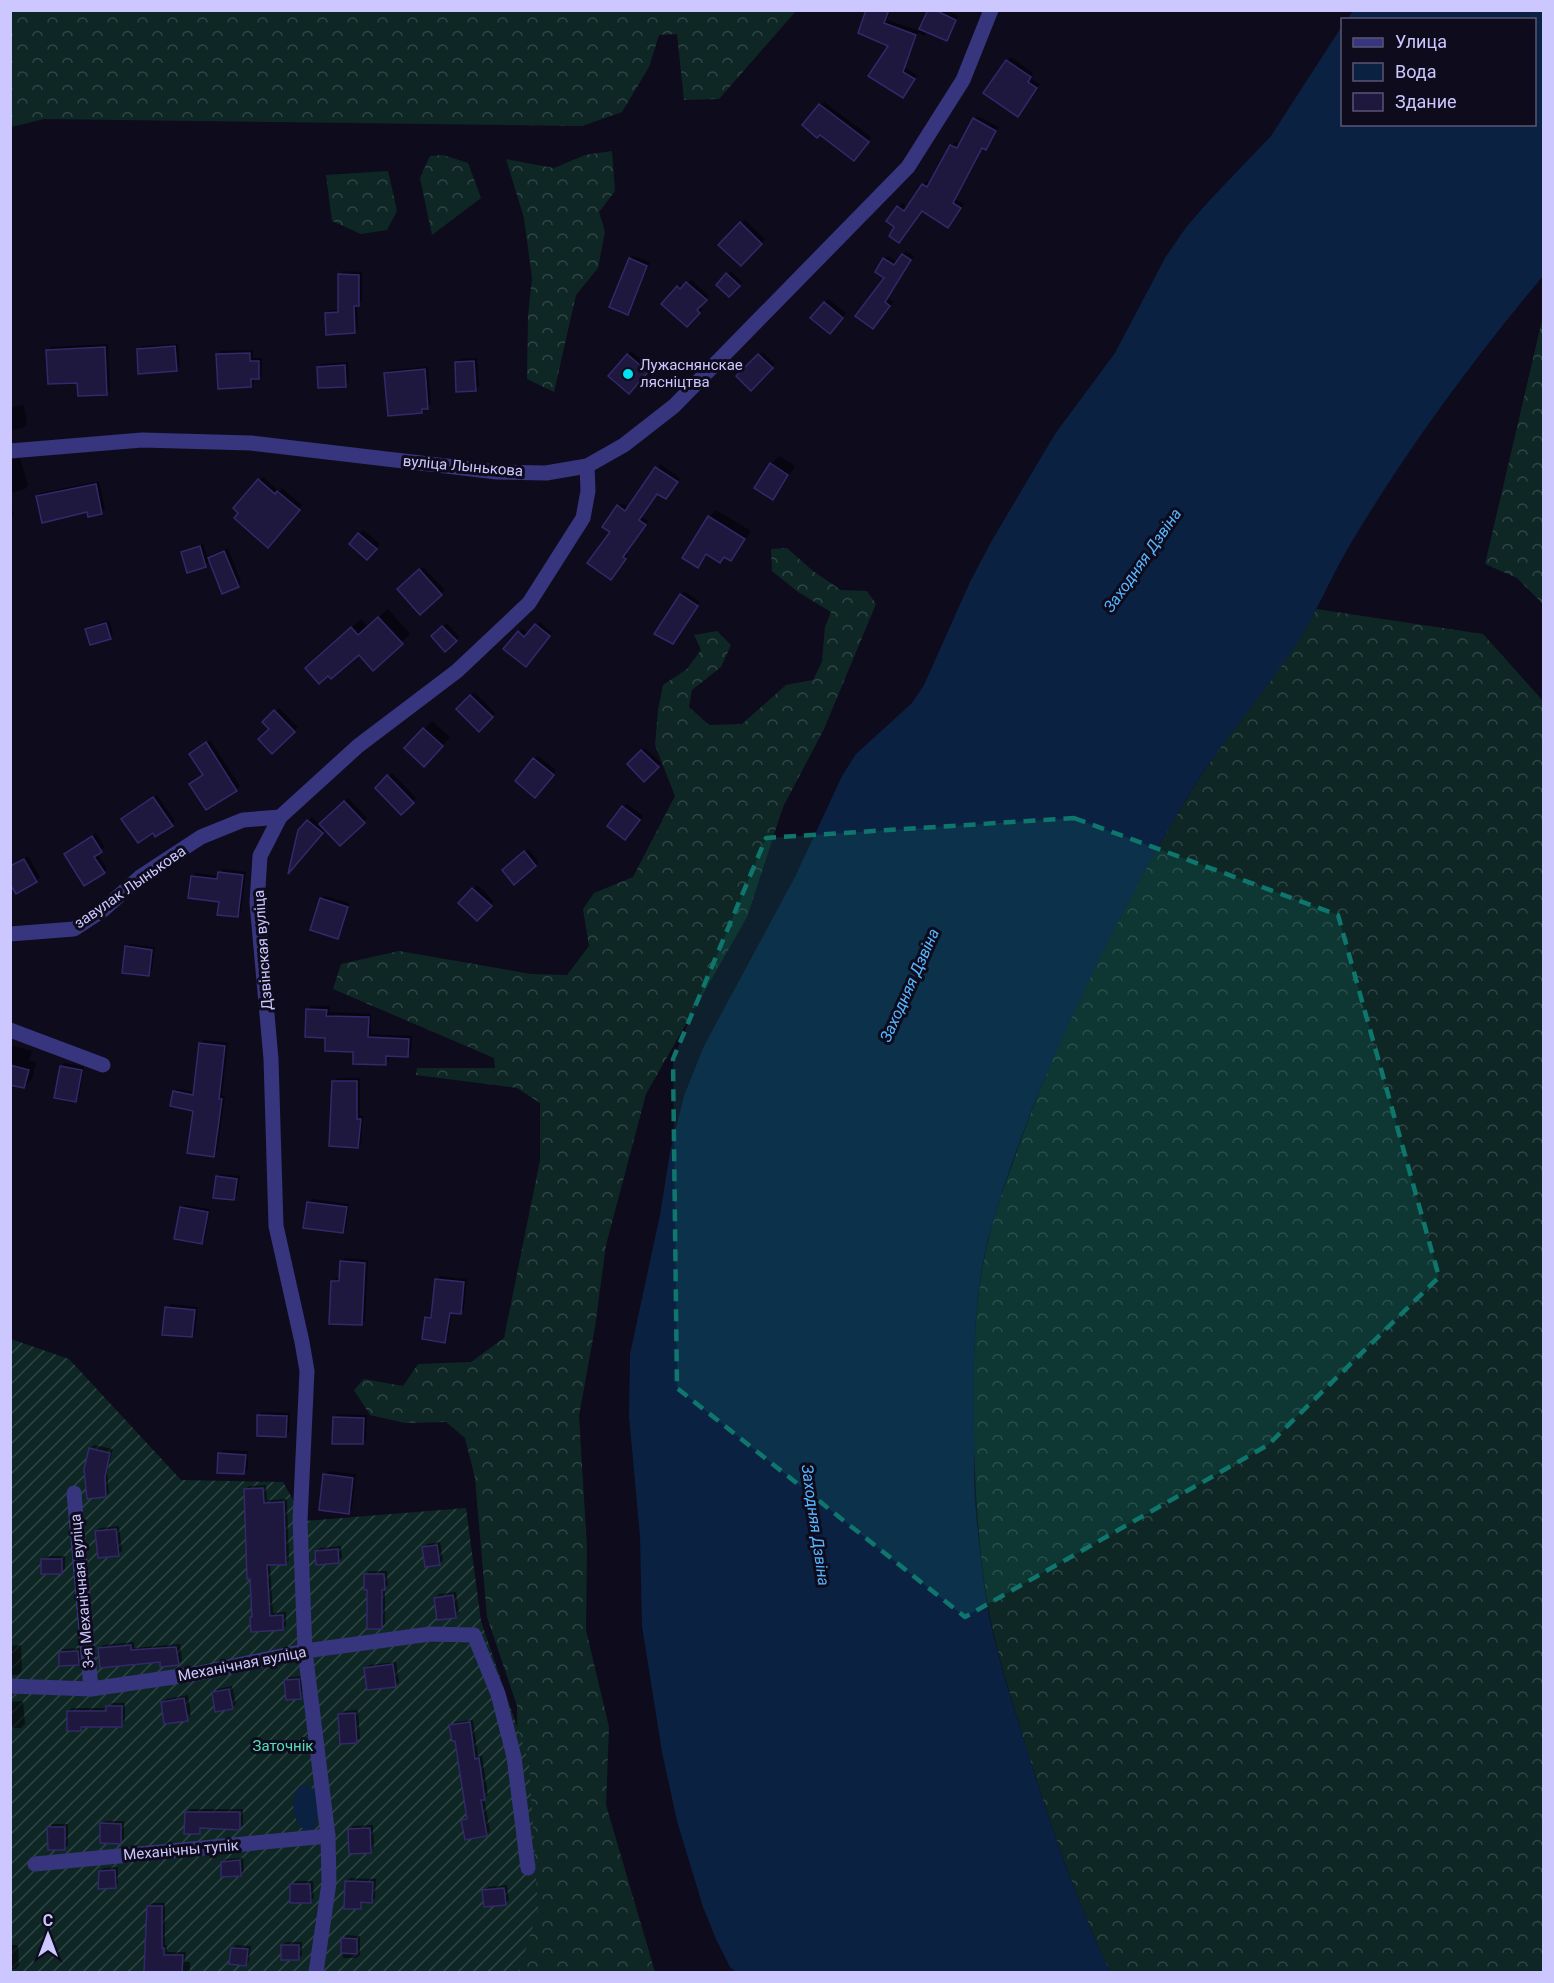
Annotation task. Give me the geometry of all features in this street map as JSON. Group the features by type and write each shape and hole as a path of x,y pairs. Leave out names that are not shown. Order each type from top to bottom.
{"street":[{"name":"вуліца Лынькова","path":"10,452 142,440 240,442 497,472 546,473 587,466 624,445 674,406 908,167 963,80 991,10"},
{"name":"Дзвінская вуліца","path":"316,1972 329,1883 328,1836 305,1651 300,1521 307,1371 276,1226 271,1059 257,903 260,856 280,817 358,746 457,670 529,603 583,518 588,491 587,466"},
{"name":"завулак Лынькова","path":"10,934 74,929 103,910 140,877 201,837 243,820 280,817"},
{"path":"10,1030 103,1065"},
{"name":"3-я Механічная вуліца","path":"74,1493 91,1689"},
{"name":"Механічная вуліца","path":"10,1686 91,1689 195,1674 305,1651 429,1634 474,1635 498,1694 514,1757 528,1868"},
{"name":"Механічны тупік","path":"35,1864 328,1836"}],"highlighted area":[{"path":"1074,818 1338,915 1439,1277 1268,1445 965,1617 677,1388 673,1059 766,838"}],"green space":[{"path":"10,11 796,11 719,99 684,100 677,34 659,35 649,67 622,112 582,126 44,119 11,127"},
{"path":"612,151 615,191 599,212 605,232 598,268 576,295 554,392 527,379 528,316 532,278 524,218 506,159 554,168 585,155"},
{"path":"443,155 468,163 481,198 432,235 420,178 430,156"},
{"path":"388,171 397,211 387,230 361,234 332,221 326,175"},
{"path":"1543,316 1543,604 1517,578 1485,564"},
{"path":"787,548 813,571 841,590 867,591 876,604 824,729 783,807 747,917 646,1094 606,1245 595,1327 579,1416 587,1547 586,1630 609,1727 606,1805 655,1972 429,1972 519,1877 517,1706 487,1617 475,1478 465,1438 446,1422 405,1423 370,1415 354,1390 364,1379 403,1386 418,1364 471,1362 504,1338 540,1160 540,1103 517,1088 416,1075 417,1068 495,1068 494,1058 333,989 341,964 399,951 531,974 567,975 589,946 583,909 594,893 633,877 675,796 655,745 658,710 663,685 687,669 701,650 694,635 717,631 731,645 721,667 692,690 689,707 709,725 742,724 786,685 813,680 822,662 825,627 831,612 798,592 772,571 771,549"},
{"path":"1316,609 1483,634 1544,702 1543,1972 1110,1972 1073,1886 1032,1767 997,1648 986,1594 976,1493 974,1358 980,1283 998,1205 1045,1078 1079,1000 1137,886 1202,774 1287,657"},
{"name":"Заточнік","path":"11,1339 69,1359 181,1480 283,1482 305,1521 466,1508 481,1621 529,1762 538,1909 519,1972 11,1972"}],"water":[{"name":"Заходняя Дзвіна","path":"1543,11 1543,276 1491,340 1418,439 1351,543 1292,651 1217,753 1176,816 1113,932 1058,1047 1016,1152 990,1232 977,1305 974,1380 974,1485 986,1598 1003,1671 1043,1801 1074,1888 1110,1972 736,1972 730,1967 703,1907 677,1821 662,1752 642,1626 640,1537 629,1416 630,1354 660,1215 670,1152 684,1096 704,1046 795,877 842,776 856,754 912,703 924,685 970,582 991,542 1055,434 1115,353 1165,258 1187,226 1271,136 1341,28 1341,126 1536,126 1536,18 1348,18 1352,12"},
{"path":"301,1785 307,1785 315,1790 317,1800 316,1824 314,1829 307,1831 298,1823 294,1810 294,1796"}],"building":[{"path":"866,10 889,10 884,23 916,35 903,72 915,79 903,98 868,76 888,46 858,33"},
{"path":"928,10 935,10 956,20 947,41 919,29"},
{"path":"1006,60 1031,77 1028,82 1037,88 1018,117 983,93"},
{"path":"819,104 869,142 854,161 820,135 817,138 802,125"},
{"path":"973,118 996,131 986,150 982,148 953,203 961,208 948,228 922,211 899,243 889,236 894,227 886,221 897,206 904,211 922,184 927,187 950,145 957,148"},
{"path":"740,222 762,244 741,266 718,245"},
{"path":"902,254 911,260 885,302 890,306 873,329 855,316 884,278 875,272 883,258 894,265"},
{"path":"629,258 647,266 628,315 609,307"},
{"path":"726,273 740,286 729,297 716,285"},
{"path":"338,274 359,275 359,306 354,306 355,333 326,335 325,313 338,312"},
{"path":"686,282 707,300 697,310 700,313 687,327 661,304 677,286 680,289"},
{"path":"824,302 843,318 830,334 810,318"},
{"path":"175,346 177,371 138,374 137,349"},
{"path":"105,347 107,395 78,396 77,383 48,384 46,350"},
{"path":"250,353 250,361 259,361 259,379 251,379 251,387 218,389 216,354"},
{"name":"Лужаснянскае лясніцтва","path":"627,354 648,372 629,394 608,376"},
{"path":"758,354 773,368 751,391 736,376"},
{"path":"474,361 476,391 456,392 455,362"},
{"path":"345,365 346,387 318,388 317,367"},
{"path":"425,369 428,409 422,409 422,413 388,416 384,373"},
{"path":"770,463 788,475 773,500 754,488"},
{"path":"655,467 678,482 666,499 657,494 639,520 646,525 623,557 626,559 611,580 587,563 610,532 602,527 617,505 625,511"},
{"path":"258,479 275,494 277,491 300,510 268,548 234,518 238,513 233,508"},
{"path":"96,484 102,514 88,517 87,512 42,523 36,496"},
{"path":"708,516 745,539 731,561 724,557 720,563 706,554 698,568 682,558"},
{"path":"358,533 377,549 367,560 349,544"},
{"path":"200,546 206,567 187,573 181,552"},
{"path":"224,551 239,587 222,594 208,558"},
{"path":"419,569 442,595 420,615 397,589"},
{"path":"680,594 698,606 673,644 654,634"},
{"path":"378,617 403,644 373,671 359,655 331,679 328,676 319,684 305,668 351,627 358,635"},
{"path":"106,623 111,639 90,645 85,629"},
{"path":"535,624 550,636 526,667 503,649 518,631 524,637"},
{"path":"442,626 457,641 445,652 431,636"},
{"path":"470,695 493,717 479,732 456,709"},
{"path":"274,710 295,732 272,754 258,739 269,729 262,722"},
{"path":"423,728 443,746 424,767 404,748"},
{"path":"206,742 237,791 206,810 189,784 203,775 189,754"},
{"path":"641,750 659,767 644,782 627,764"},
{"path":"533,758 554,775 535,798 515,781"},
{"path":"387,775 414,803 401,815 375,788"},
{"path":"153,797 173,826 155,837 153,833 138,843 121,819"},
{"path":"344,801 365,823 340,846 319,824"},
{"path":"622,806 640,820 625,840 607,826"},
{"path":"307,820 323,833 288,874 298,830"},
{"path":"92,836 102,852 94,857 105,873 84,886 64,854"},
{"path":"524,851 536,866 514,885 502,870"},
{"path":"24,859 37,882 16,894 10,884 10,866"},
{"path":"218,872 243,875 238,917 217,915 219,902 188,898 191,876 217,879"},
{"path":"472,888 492,906 477,921 458,903"},
{"path":"320,898 348,907 338,939 310,930"},
{"path":"125,946 152,950 149,976 122,973"},
{"path":"306,1009 327,1010 326,1016 369,1017 368,1037 409,1039 408,1057 386,1056 386,1065 353,1064 353,1052 325,1051 325,1038 305,1037"},
{"path":"199,1043 225,1046 219,1099 222,1099 214,1157 187,1153 193,1111 170,1106 173,1091 193,1095"},
{"path":"10,1065 29,1070 24,1088 10,1085"},
{"path":"60,1066 82,1070 76,1102 54,1098"},
{"path":"332,1081 357,1081 357,1119 361,1119 358,1148 329,1146"},
{"path":"216,1176 237,1179 234,1200 213,1198"},
{"path":"307,1202 347,1207 343,1233 303,1228"},
{"path":"180,1207 208,1212 202,1244 174,1239"},
{"path":"340,1261 365,1263 362,1325 329,1324 331,1281 339,1281"},
{"path":"435,1279 464,1282 461,1314 450,1313 445,1343 422,1339 425,1317 431,1318"},
{"path":"165,1307 195,1310 192,1337 162,1335"},
{"path":"257,1415 287,1416 286,1437 257,1436"},
{"path":"333,1417 364,1418 363,1444 332,1444"},
{"path":"89,1448 110,1453 105,1477 106,1497 87,1499 84,1469"},
{"path":"218,1453 246,1455 244,1474 217,1473"},
{"path":"323,1474 353,1478 349,1514 319,1510"},
{"path":"263,1488 264,1503 284,1502 286,1565 267,1565 270,1616 283,1615 283,1630 251,1632 244,1489"},
{"path":"116,1529 119,1556 98,1558 95,1531"},
{"path":"437,1545 440,1565 425,1567 422,1547"},
{"path":"338,1549 339,1563 316,1565 315,1551"},
{"path":"41,1559 62,1559 62,1574 41,1574"},
{"path":"364,1574 384,1574 382,1629 367,1629 367,1590 364,1590"},
{"path":"453,1595 456,1618 437,1620 434,1598"},
{"path":"131,1645 131,1650 176,1647 179,1665 160,1667 160,1662 100,1668 98,1648"},
{"path":"78,1651 79,1665 59,1666 59,1652"},
{"path":"393,1664 396,1687 367,1690 364,1668"},
{"path":"299,1679 301,1699 286,1700 284,1680"},
{"path":"229,1689 233,1709 215,1712 212,1692"},
{"path":"184,1698 188,1721 164,1724 161,1702"},
{"path":"106,1706 122,1706 122,1727 81,1727 81,1731 67,1731 67,1711 106,1711"},
{"path":"355,1713 357,1743 340,1744 338,1714"},
{"path":"470,1722 475,1759 479,1758 485,1800 481,1800 487,1836 465,1840 461,1820 467,1819 455,1741 452,1741 449,1725"},
{"path":"185,1812 240,1812 240,1830 200,1828 200,1834 184,1834"},
{"path":"100,1823 121,1824 121,1844 100,1843"},
{"path":"47,1827 65,1827 65,1850 48,1850"},
{"path":"370,1828 371,1853 349,1854 348,1829"},
{"path":"240,1860 241,1876 221,1877 221,1862"},
{"path":"115,1870 116,1888 98,1889 99,1871"},
{"path":"345,1881 373,1882 372,1903 361,1902 361,1909 344,1909"},
{"path":"290,1884 310,1884 311,1903 290,1903"},
{"path":"504,1888 506,1905 484,1907 482,1890"},
{"path":"147,1906 162,1906 164,1955 183,1955 182,1972 144,1972"},
{"path":"341,1938 357,1939 357,1954 341,1953"},
{"path":"281,1945 299,1945 299,1960 281,1960"},
{"path":"231,1948 248,1949 246,1966 229,1964"}],"place":[{"name":"Лужаснянскае лясніцтва","path":"628,374"}]}
